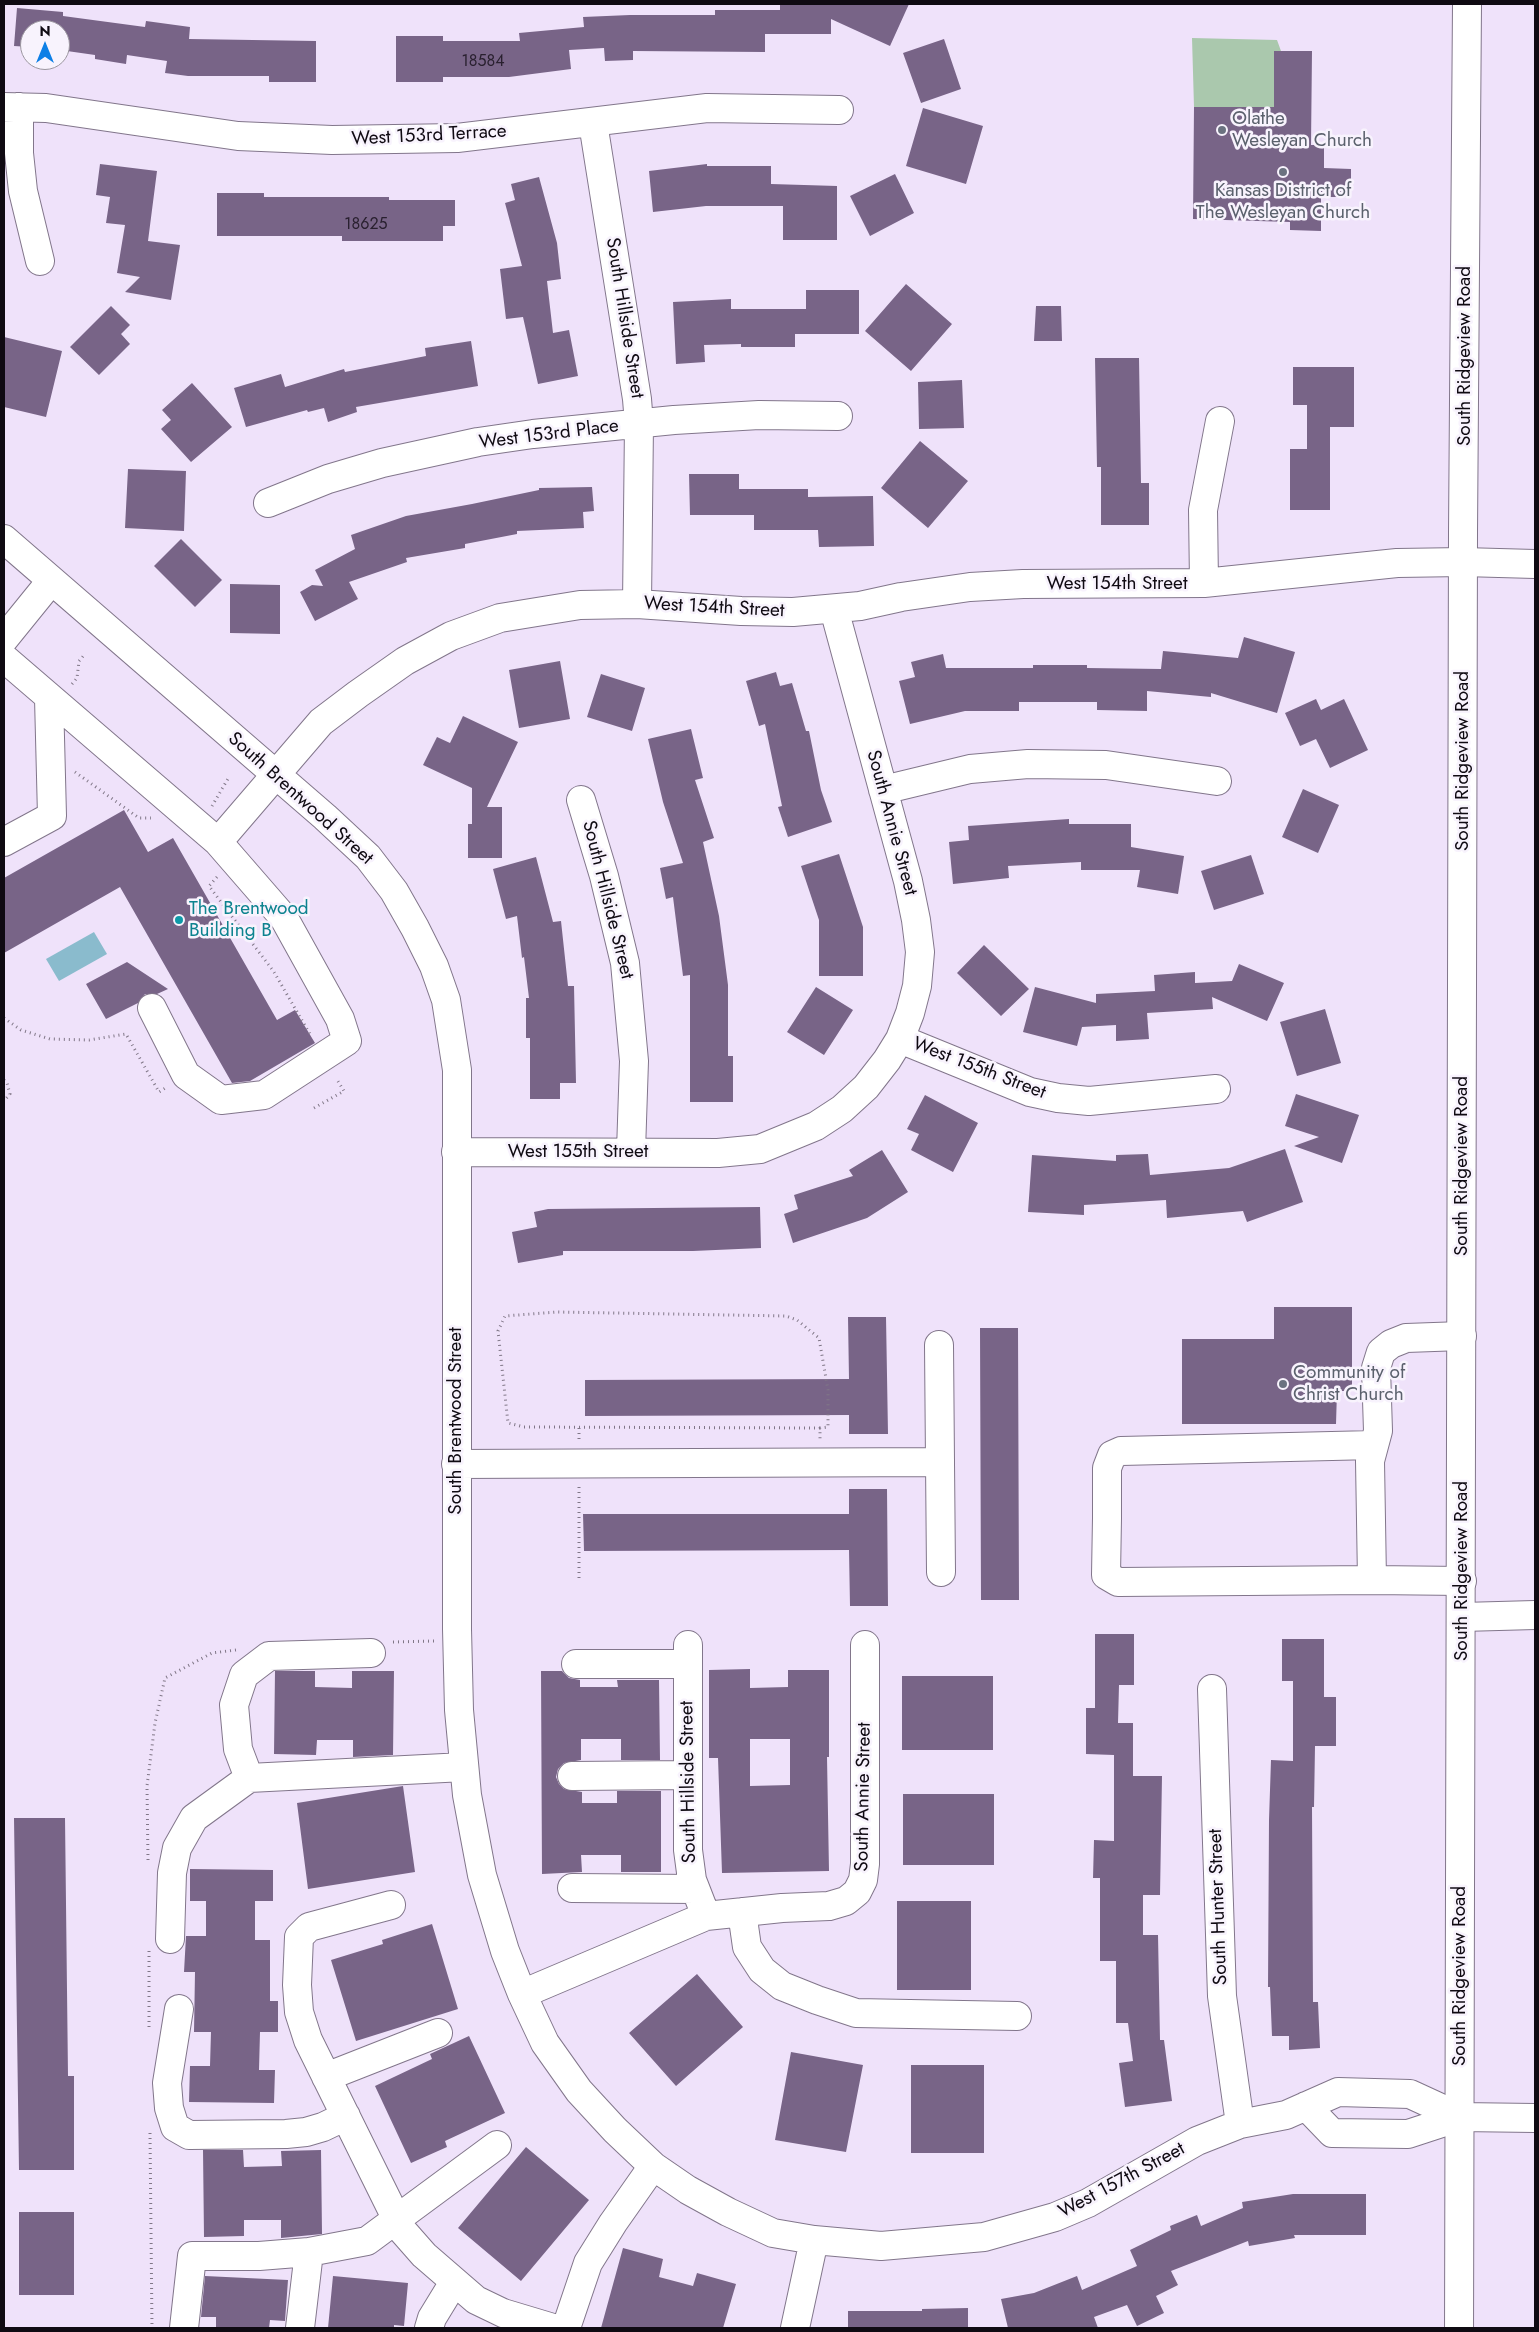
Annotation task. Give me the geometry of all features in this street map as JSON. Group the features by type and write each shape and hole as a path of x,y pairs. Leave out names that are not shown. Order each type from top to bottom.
{"street":[{"name":"South Ridgeview Road","path":"1460,2328 1463,562 1467,4"},
{"name":"West 153rd Terrace","path":"40,260 23,192 11,107 46,108 238,136 332,140 457,138 593,123 658,112 708,108 839,110"},
{"name":"South Hillside Street","path":"593,123 637,399 639,424 637,604"},
{"name":"West 153rd Place","path":"268,504 328,479 382,463 435,451 533,434 674,420 760,414 838,416"},
{"name":"West 154th Street","path":"1204,583 1203,510 1220,421"},
{"name":"South Brentwood Street","path":"4,539 368,857 394,891 416,928 434,966 446,1000 457,1070 456,1464 459,1710 467,1795 482,1875 505,1951 522,1994 545,2043 579,2091 615,2130 653,2166 688,2190 773,2232 814,2240"},
{"name":"West 154th Street","path":"218,842 322,722 405,661 451,636 500,618 580,605 637,604 793,612 834,609 970,587 1023,584 1204,583 1336,568 1463,562 1535,564"},
{"path":"4,639 50,581"},
{"name":"South Annie Street","path":"834,609 908,880 916,920 920,952 914,996 900,1039"},
{"path":"4,658 218,842 284,918 340,1019 347,1041 264,1095 221,1100 186,1075 152,1008"},
{"path":"4,842 52,816 49,698"},
{"path":"883,790 970,769 1028,764 1106,766 1217,781"},
{"name":"South Hillside Street","path":"581,800 604,876 625,963 634,1061 631,1151"},
{"name":"West 155th Street","path":"456,1152 631,1151 718,1153 760,1149 787,1140 816,1126 842,1110 866,1087 887,1060 900,1039 1030,1092 1058,1098 1088,1101 1216,1089"},
{"path":"1372,1580 1370,1461 1378,1431 1376,1368 1381,1352 1391,1344 1406,1338 1462,1336"},
{"path":"939,1345 941,1572"},
{"path":"1374,1445 1121,1451 1112,1455 1108,1468 1106,1575 1118,1582 1462,1581"},
{"path":"456,1464 940,1462"},
{"path":"1462,1617 1535,1615"},
{"name":"South Annie Street","path":"522,1994 706,1916 782,1908 829,1906 846,1901 857,1892 863,1880 865,1864 865,1645"},
{"path":"249,1778 238,1748 234,1705 244,1675 269,1656 381,1648"},
{"name":"South Hillside Street","path":"576,1664 688,1654 688,1850 692,1880 706,1916"},
{"name":"South Hunter Street","path":"1212,1689 1222,1996 1240,2124"},
{"path":"159,1941 177,1848 194,1818 249,1778 464,1767"},
{"path":"572,1776 688,1775"},
{"path":"572,1888 695,1888"},
{"path":"391,1905 309,1927 299,1937 297,1985 299,2012 308,2040 402,2230 424,2255 476,2300 503,2313 553,2328"},
{"path":"742,1912 747,1947 762,1970 782,1986 817,2000 856,2013 1017,2016"},
{"path":"179,2009 168,2083 170,2108 175,2127 189,2136 286,2134 350,2124"},
{"path":"326,2077 438,2033"},
{"name":"West 157th Street","path":"814,2240 881,2246 937,2243 993,2234 1056,2217 1080,2206 1197,2141 1240,2124 1286,2115 1338,2092 1410,2094 1460,2118"},
{"name":"West 157th Street","path":"1306,2106 1332,2133 1408,2134 1460,2118 1535,2118"},
{"path":"184,2328 192,2256 259,2256 309,2252 367,2241 497,2145"},
{"path":"566,2328 588,2263 653,2166"},
{"path":"795,2328 814,2240"},
{"path":"300,2328 309,2252"},
{"path":"429,2328 432,2318 454,2282"}],"path":[{"path":"72,770 139,818 155,817"},
{"path":"214,869 220,875 209,886 274,972 344,1092 314,1108"},
{"path":"4,1018 21,1030 50,1038 89,1040 126,1034 159,1092 186,1075"},
{"path":"4,1080 7,1083 10,1094 4,1101"},
{"path":"558,1312 786,1316 796,1320 819,1338 828,1390 828,1427 820,1428 579,1428 524,1427 508,1423 498,1331 504,1316 558,1312"},
{"path":"579,1428 579,1578"},
{"path":"820,1428 820,1462"},
{"path":"381,1648 457,1640"},
{"path":"148,1864 147,1786 155,1723 165,1678 212,1653 245,1648"},
{"path":"149,2031 159,1941"},
{"path":"150,2129 152,2328"}],"green space":[{"path":"1192,38 1277,40 1281,51 1274,51 1274,145 1250,107 1194,107"}],"water":[{"path":"94,932 107,954 59,981 46,959"}],"building":[{"path":"780,4 909,4 890,46 831,19 831,34 765,34 765,52 633,51 633,60 605,61 604,48 569,50 571,69 509,77 443,77 443,82 396,82 396,36 443,36 443,41 520,41 519,33 584,27 583,17 715,15 715,10 780,10"},
{"path":"17,8 63,12 63,16 145,27 146,21 190,27 189,39 316,41 316,82 269,82 269,76 188,76 165,73 167,61 127,55 126,64 95,59 95,55 70,51 70,20 20,20 20,46 14,46"},
{"path":"944,39 961,89 921,103 903,53"},
{"name":"Olathe Wesleyan Church","path":"1274,51 1312,51 1311,145 1324,145 1324,168 1351,169 1351,197 1321,197 1321,231 1290,230 1290,222 1193,219 1194,107 1274,107"},
{"path":"923,108 983,126 966,184 906,166"},
{"path":"100,164 157,171 148,241 180,245 171,300 125,292 140,277 117,273 125,225 106,223 110,197 96,195"},
{"path":"707,164 707,166 771,166 771,184 837,186 837,240 783,240 783,206 706,206 653,212 649,171"},
{"path":"895,174 914,213 870,236 850,196"},
{"path":"539,177 557,243 561,279 547,281 553,333 569,330 578,376 538,384 523,317 506,319 500,269 522,266 505,203 515,200 511,184"},
{"path":"217,193 264,193 264,197 389,197 389,200 455,200 455,226 443,226 443,241 342,241 342,236 217,236"},
{"path":"906,284 952,324 911,371 865,331"},
{"path":"806,290 859,290 859,334 795,334 795,347 741,347 741,344 704,345 705,362 676,364 673,302 731,299 731,309 806,309"},
{"path":"111,306 130,325 121,334 130,344 99,375 70,347"},
{"path":"1036,306 1061,306 1062,341 1034,341"},
{"path":"4,337 62,351 46,417 4,407"},
{"path":"471,341 478,386 356,407 357,412 328,422 324,408 308,412 307,410 246,427 234,388 281,374 285,387 344,369 345,372 426,356 425,348"},
{"path":"1095,358 1139,358 1141,483 1149,483 1149,525 1101,525 1101,467 1097,467"},
{"path":"1293,367 1354,367 1354,427 1330,427 1330,510 1290,510 1290,449 1307,449 1307,405 1293,405"},
{"path":"962,380 964,428 919,429 918,382"},
{"path":"192,383 232,427 191,462 161,429 171,420 162,410"},
{"path":"920,441 968,481 928,528 881,488"},
{"path":"128,469 186,471 184,531 125,528"},
{"path":"689,474 739,474 739,489 808,489 808,497 873,496 874,546 819,547 818,530 754,530 754,515 690,515"},
{"path":"592,487 594,511 583,512 584,528 517,531 517,534 465,544 465,548 406,558 407,562 349,582 358,599 315,621 300,592 312,585 323,586 315,570 355,549 351,535 406,516 539,490 539,488"},
{"path":"181,539 222,580 195,607 154,566"},
{"path":"230,584 280,585 280,634 230,633"},
{"path":"1244,637 1295,652 1277,713 1211,693 1211,697 1147,691 1147,711 1097,710 1097,702 1019,702 1019,711 965,711 910,724 899,681 915,677 911,662 943,654 946,668 1033,668 1033,665 1087,665 1087,668 1161,669 1163,651 1238,658"},
{"path":"560,661 570,719 519,728 509,670"},
{"path":"776,672 780,686 792,683 806,731 809,731 821,790 832,822 788,837 778,807 782,806 765,724 759,726 746,681"},
{"path":"601,674 645,688 632,731 587,717"},
{"path":"1316,699 1321,710 1344,699 1368,750 1330,768 1316,739 1300,746 1285,713"},
{"path":"463,716 518,742 487,807 502,807 502,858 468,858 468,824 472,824 472,788 423,765 437,737 450,743"},
{"path":"691,729 703,778 695,780 714,838 703,842 719,916 728,985 728,1056 733,1056 733,1102 690,1102 690,975 683,976 673,897 666,899 660,868 683,863 663,802 648,739"},
{"path":"1303,789 1339,805 1318,853 1282,837"},
{"name":"The Brentwood Building B","path":"124,810 148,852 173,838 277,1020 295,1010 315,1043 250,1081 232,1083 120,887 4,953 4,878"},
{"path":"1069,819 1069,824 1131,824 1131,847 1184,856 1178,894 1137,887 1140,870 1081,870 1081,862 1008,866 1009,878 953,884 949,842 969,840 968,826"},
{"path":"839,854 863,927 863,976 819,976 819,920 801,866"},
{"path":"1251,855 1264,894 1214,910 1201,871"},
{"path":"536,857 553,922 561,921 568,986 574,986 576,1083 560,1083 560,1099 530,1099 530,1038 526,1038 526,998 529,998 524,957 522,958 517,916 506,919 493,869"},
{"path":"984,945 1029,989 1001,1016 957,973"},
{"path":"127,962 168,989 157,994 145,994 138,1003 106,1019 86,984"},
{"path":"1239,964 1284,983 1267,1021 1212,997 1213,1009 1147,1013 1149,1039 1116,1041 1116,1025 1082,1027 1077,1046 1023,1032 1035,987 1096,1003 1096,994 1155,991 1154,975 1195,972 1195,983 1232,981"},
{"path":"816,987 853,1010 824,1055 787,1032"},
{"path":"1325,1009 1341,1063 1297,1076 1280,1022"},
{"path":"1296,1094 1359,1115 1342,1163 1294,1146 1319,1137 1285,1126"},
{"path":"925,1095 978,1123 953,1172 911,1150 919,1134 907,1129"},
{"path":"1285,1149 1303,1202 1247,1222 1243,1211 1167,1218 1166,1200 1084,1205 1084,1215 1028,1212 1032,1155 1116,1161 1116,1155 1148,1154 1150,1175 1229,1168"},
{"path":"882,1150 908,1192 867,1218 793,1243 784,1214 798,1209 794,1195 853,1176 849,1170"},
{"path":"760,1207 761,1248 693,1251 563,1251 563,1255 518,1263 512,1232 537,1227 534,1212 548,1209"},
{"path":"1274,1307 1352,1307 1352,1391 1337,1391 1336,1424 1182,1424 1182,1339 1274,1339"},
{"path":"848,1317 886,1317 888,1434 849,1434 849,1415 585,1416 585,1380 849,1379"},
{"path":"980,1328 1018,1328 1019,1600 981,1600"},
{"path":"849,1489 887,1489 888,1606 850,1606 849,1550 584,1551 583,1514 849,1514"},
{"path":"1095,1634 1134,1634 1134,1685 1119,1685 1118,1723 1133,1723 1133,1776 1162,1776 1160,1895 1143,1895 1143,1935 1158,1935 1160,2040 1164,2040 1172,2101 1125,2107 1119,2063 1133,2061 1128,2023 1116,2023 1116,1961 1100,1961 1100,1878 1093,1878 1094,1840 1114,1841 1114,1755 1086,1754 1086,1708 1095,1708"},
{"path":"1282,1639 1324,1639 1324,1697 1336,1697 1336,1746 1315,1746 1314,1807 1312,1807 1313,2002 1318,2002 1320,2048 1289,2050 1289,2036 1272,2036 1270,1987 1268,1987 1271,1760 1293,1761 1293,1681 1282,1681"},
{"path":"750,1669 750,1688 788,1687 788,1670 829,1670 829,1757 827,1757 829,1871 722,1873 718,1758 709,1758 709,1670","holes":["750,1739 790,1739 790,1785 750,1786"]},
{"path":"275,1671 315,1671 315,1687 352,1688 352,1671 394,1671 393,1755 353,1757 353,1740 317,1740 316,1755 274,1754"},
{"path":"541,1671 562,1671 569,1678 580,1680 580,1687 618,1687 617,1680 659,1680 660,1760 621,1760 621,1739 581,1739 581,1760 564,1763 558,1769 556,1777 564,1789 582,1792 582,1803 617,1803 617,1791 661,1791 661,1872 621,1872 621,1855 581,1855 582,1872 542,1874"},
{"path":"902,1676 993,1676 993,1750 902,1750"},
{"path":"403,1786 415,1872 308,1889 297,1803"},
{"path":"903,1794 994,1794 994,1865 903,1865"},
{"path":"14,1818 65,1818 68,2076 74,2076 74,2170 19,2170"},
{"path":"190,1869 273,1870 273,1901 255,1901 255,1940 270,1940 270,2001 278,2001 278,2032 260,2032 259,2070 275,2070 274,2103 189,2102 190,2066 210,2066 211,2032 194,2032 195,1972 184,1972 186,1936 206,1936 206,1901 190,1901"},
{"path":"897,1901 971,1901 971,1990 897,1990"},
{"path":"432,1924 458,2009 356,2041 331,1960 383,1944 382,1940"},
{"path":"697,1974 743,2027 676,2086 629,2033"},
{"path":"469,2036 505,2113 445,2141 447,2147 411,2163 375,2086 432,2059 430,2054"},
{"path":"791,2052 863,2065 846,2152 775,2140"},
{"path":"911,2065 984,2065 984,2153 911,2153"},
{"path":"526,2147 589,2200 521,2281 458,2228"},
{"path":"203,2150 243,2150 244,2167 282,2166 281,2151 321,2150 322,2234 281,2238 281,2220 244,2220 244,2236 204,2237"},
{"path":"1293,2194 1366,2194 1366,2235 1294,2235 1295,2238 1249,2246 1248,2241 1171,2271 1178,2285 1156,2296 1164,2313 1137,2326 1127,2305 1094,2317 1098,2328 1008,2328 1001,2299 1034,2293 1077,2276 1082,2290 1137,2266 1130,2250 1171,2230 1170,2226 1197,2215 1201,2226 1243,2208 1242,2202"},
{"path":"19,2212 74,2212 74,2295 19,2295"},
{"path":"623,2248 663,2259 659,2277 693,2286 697,2273 736,2284 723,2328 601,2328"},
{"path":"205,2276 288,2280 285,2321 270,2320 269,2328 216,2328 216,2317 201,2317"},
{"path":"333,2276 408,2283 404,2326 394,2325 394,2328 328,2328"},
{"path":"968,2308 968,2328 848,2328 848,2311 922,2311 922,2309"}],"place":[{"name":"Olathe Wesleyan Church","path":"1222,130"},
{"name":"Kansas District of The Wesleyan Church","path":"1283,172"},
{"name":"The Brentwood Building B","path":"179,920"},
{"name":"Community of Christ Church","path":"1283,1384"}]}
